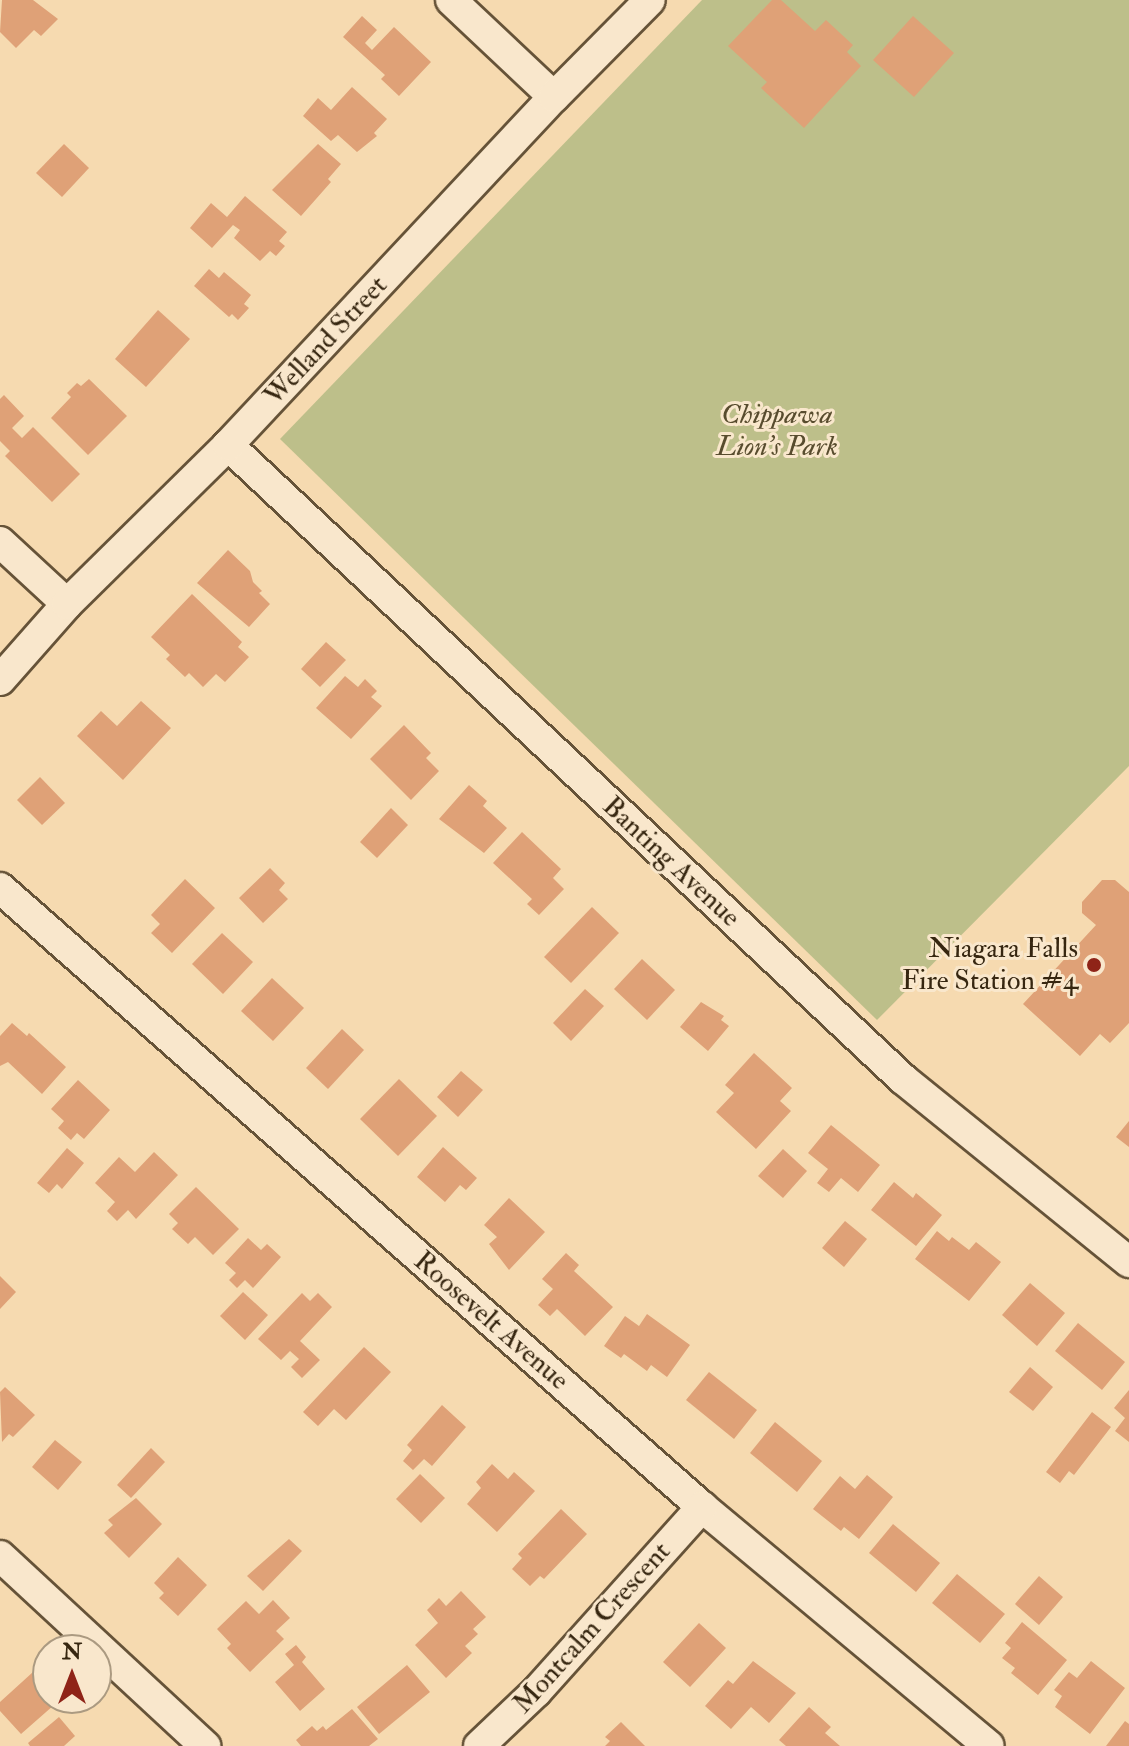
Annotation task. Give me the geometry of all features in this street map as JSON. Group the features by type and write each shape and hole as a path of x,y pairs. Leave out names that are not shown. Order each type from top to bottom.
{"street":[{"path":"451,0 554,97"},
{"name":"Welland Street","path":"0,680 67,604 228,445 554,97 650,0"},
{"name":"Banting Avenue","path":"228,445 897,1074 1129,1262"},
{"path":"0,542 67,604"},
{"name":"Roosevelt Avenue","path":"0,888 702,1507 989,1746"},
{"name":"Montcalm Crescent","path":"479,1746 536,1692 702,1507"},
{"path":"3,1564 205,1746"}],"green space":[{"name":"Chippawa Lion's Park","path":"702,0 1129,0 1129,766 877,1020 280,439"}],"building":[{"path":"2,0 33,0 58,19 41,36 34,30 16,48 0,32"},
{"path":"772,0 781,0 815,31 826,20 853,45 847,52 861,66 804,128 761,88 767,82 728,46"},
{"path":"362,16 377,30 365,43 372,50 394,27 431,62 399,96 381,79 385,75 343,37"},
{"path":"913,16 954,53 914,97 873,60"},
{"path":"352,87 387,119 374,133 377,136 357,152 338,135 331,141 303,116 318,98 331,110"},
{"path":"64,144 89,168 62,197 36,173"},
{"path":"318,144 341,164 328,179 331,182 301,216 272,190"},
{"path":"245,196 287,232 279,241 285,246 276,256 270,251 260,261 234,238 240,230 233,225 212,248 190,228 211,203 227,217"},
{"path":"209,269 219,278 224,272 251,295 244,304 249,308 238,320 232,314 229,317 194,286"},
{"path":"158,310 190,339 146,387 115,359"},
{"path":"89,379 127,416 88,455 51,418 71,397 67,393 77,383 81,386"},
{"path":"4,395 24,416 12,428 22,438 33,427 80,474 52,502 5,456 10,451 0,441 0,399"},
{"path":"228,550 250,571 253,582 262,591 259,593 270,604 249,627 197,583"},
{"path":"192,594 242,642 238,647 249,657 225,682 216,674 203,687 189,673 185,677 166,659 170,655 151,637"},
{"path":"326,642 346,660 320,687 301,669"},
{"path":"345,676 358,687 365,679 377,691 371,697 382,706 351,739 316,708"},
{"path":"141,701 171,728 123,780 77,736 101,711 117,726"},
{"path":"404,725 431,753 426,758 439,771 411,800 370,759"},
{"path":"40,777 65,803 42,825 17,800"},
{"path":"469,785 487,801 483,806 507,828 484,853 439,819"},
{"path":"391,808 408,825 377,858 360,842"},
{"path":"522,832 561,869 553,878 564,889 539,915 527,904 532,899 493,863"},
{"path":"270,868 285,883 279,890 288,899 263,923 239,898"},
{"path":"185,879 215,908 172,953 151,933 160,924 151,915"},
{"name":"Niagara Falls Fire Station #4","path":"1102,880 1115,880 1129,892 1129,1023 1110,1043 1100,1034 1080,1056 1023,1004 1096,925 1082,913 1082,902"},
{"path":"592,907 619,933 571,983 544,957"},
{"path":"222,933 253,962 223,994 192,964"},
{"path":"642,959 675,990 647,1020 614,989"},
{"path":"272,978 304,1008 273,1041 241,1011"},
{"path":"585,989 604,1006 571,1041 553,1023"},
{"path":"701,1002 724,1016 721,1020 729,1026 708,1051 680,1027"},
{"path":"12,1023 27,1036 29,1033 66,1067 42,1094 8,1062 0,1066 0,1036"},
{"path":"342,1029 364,1050 328,1089 306,1068"},
{"path":"754,1053 792,1088 780,1101 791,1111 756,1149 716,1112 734,1093 725,1085"},
{"path":"461,1071 483,1090 458,1117 437,1097"},
{"path":"399,1079 437,1116 398,1156 360,1119"},
{"path":"78,1080 110,1110 84,1139 77,1133 71,1140 58,1128 64,1121 51,1109"},
{"path":"1129,1121 1129,1147 1116,1137"},
{"path":"831,1125 880,1165 858,1192 841,1178 829,1192 817,1183 828,1169 808,1153"},
{"path":"443,1147 477,1178 466,1190 460,1185 445,1202 417,1177"},
{"path":"67,1148 84,1163 62,1189 57,1184 49,1193 37,1183"},
{"path":"783,1149 807,1171 783,1198 758,1176"},
{"path":"154,1152 178,1175 136,1219 128,1210 117,1221 107,1211 115,1202 95,1183 119,1157 135,1172"},
{"path":"894,1182 913,1198 916,1193 942,1215 916,1246 871,1210"},
{"path":"196,1187 239,1229 213,1255 195,1237 188,1244 172,1229 178,1223 169,1214"},
{"path":"509,1198 545,1232 509,1270 489,1244 497,1237 484,1225"},
{"path":"845,1221 867,1239 844,1267 822,1248"},
{"path":"937,1231 949,1241 952,1237 969,1250 976,1242 1001,1262 969,1301 915,1259"},
{"path":"248,1238 261,1250 267,1244 281,1257 253,1288 245,1280 237,1288 229,1280 236,1273 225,1263"},
{"path":"566,1253 579,1265 574,1271 613,1307 585,1336 557,1309 550,1316 538,1305 553,1289 542,1279"},
{"path":"0,1276 16,1292 0,1309"},
{"path":"1030,1283 1065,1313 1037,1346 1002,1315"},
{"path":"243,1292 268,1315 245,1340 220,1316"},
{"path":"302,1293 310,1301 318,1293 332,1307 300,1341 320,1360 302,1378 291,1367 299,1359 290,1351 281,1360 258,1339"},
{"path":"647,1314 690,1345 667,1377 651,1365 647,1371 624,1354 621,1358 604,1346 625,1316 639,1326"},
{"path":"1078,1323 1125,1362 1102,1390 1055,1351"},
{"path":"364,1347 391,1372 346,1420 334,1409 318,1426 303,1412"},
{"path":"1030,1367 1053,1387 1033,1411 1009,1392"},
{"path":"709,1372 757,1410 734,1439 686,1400"},
{"path":"5,1387 35,1415 13,1437 9,1434 2,1442 0,1392"},
{"path":"1129,1390 1129,1442 1115,1431 1125,1418 1114,1408"},
{"path":"442,1405 466,1427 432,1466 424,1459 413,1470 403,1461 412,1450 407,1445"},
{"path":"1092,1412 1111,1427 1074,1475 1069,1471 1060,1483 1046,1472"},
{"path":"775,1422 822,1461 797,1492 750,1453"},
{"path":"55,1440 82,1462 58,1490 32,1467"},
{"path":"151,1448 165,1462 131,1498 117,1485"},
{"path":"492,1464 508,1479 514,1472 535,1491 497,1532 467,1504 481,1488 476,1482"},
{"path":"420,1474 445,1498 421,1523 396,1499"},
{"path":"867,1475 893,1497 859,1539 844,1527 841,1531 813,1509 840,1476 855,1489"},
{"path":"136,1498 162,1524 129,1558 104,1533 113,1525 108,1520"},
{"path":"561,1509 587,1534 544,1579 540,1576 530,1586 512,1569 522,1558 518,1554"},
{"path":"893,1524 940,1563 916,1592 869,1553"},
{"path":"289,1539 302,1551 263,1591 247,1576"},
{"path":"178,1557 207,1585 178,1616 159,1598 164,1593 154,1583"},
{"path":"957,1574 1005,1614 980,1643 932,1603"},
{"path":"1039,1576 1063,1597 1039,1625 1015,1604"},
{"path":"461,1591 486,1617 473,1629 478,1634 465,1646 472,1653 446,1678 415,1645 438,1623 427,1610 439,1598 446,1606"},
{"path":"273,1600 290,1618 276,1631 284,1639 250,1672 227,1648 231,1644 217,1629 246,1601 259,1614"},
{"path":"1022,1622 1067,1660 1038,1695 1011,1673 1015,1668 1002,1658 1011,1648 1005,1643"},
{"path":"699,1623 726,1648 690,1687 663,1662"},
{"path":"296,1645 306,1657 302,1662 325,1689 300,1711 275,1682 294,1665 285,1654"},
{"path":"753,1661 796,1693 769,1723 751,1707 731,1729 705,1706 728,1680 733,1684"},
{"path":"1091,1661 1125,1688 1090,1734 1055,1707 1062,1696 1054,1690 1069,1672 1077,1678"},
{"path":"407,1665 430,1692 379,1734 357,1707"},
{"path":"32,1673 32,1714 44,1714 21,1734 0,1711 0,1702"},
{"path":"809,1707 831,1727 825,1733 840,1746 786,1746 779,1740"},
{"path":"352,1709 378,1739 369,1746 301,1746 296,1740 312,1726 317,1731 323,1726 326,1730"},
{"path":"59,1717 75,1736 64,1746 30,1746 28,1743"},
{"path":"1125,1721 1129,1724 1129,1746 1106,1746"},
{"path":"621,1722 645,1746 605,1746 610,1741 605,1737"}],"place":[{"name":"Niagara Falls Fire Station #4","path":"1094,965"}]}
